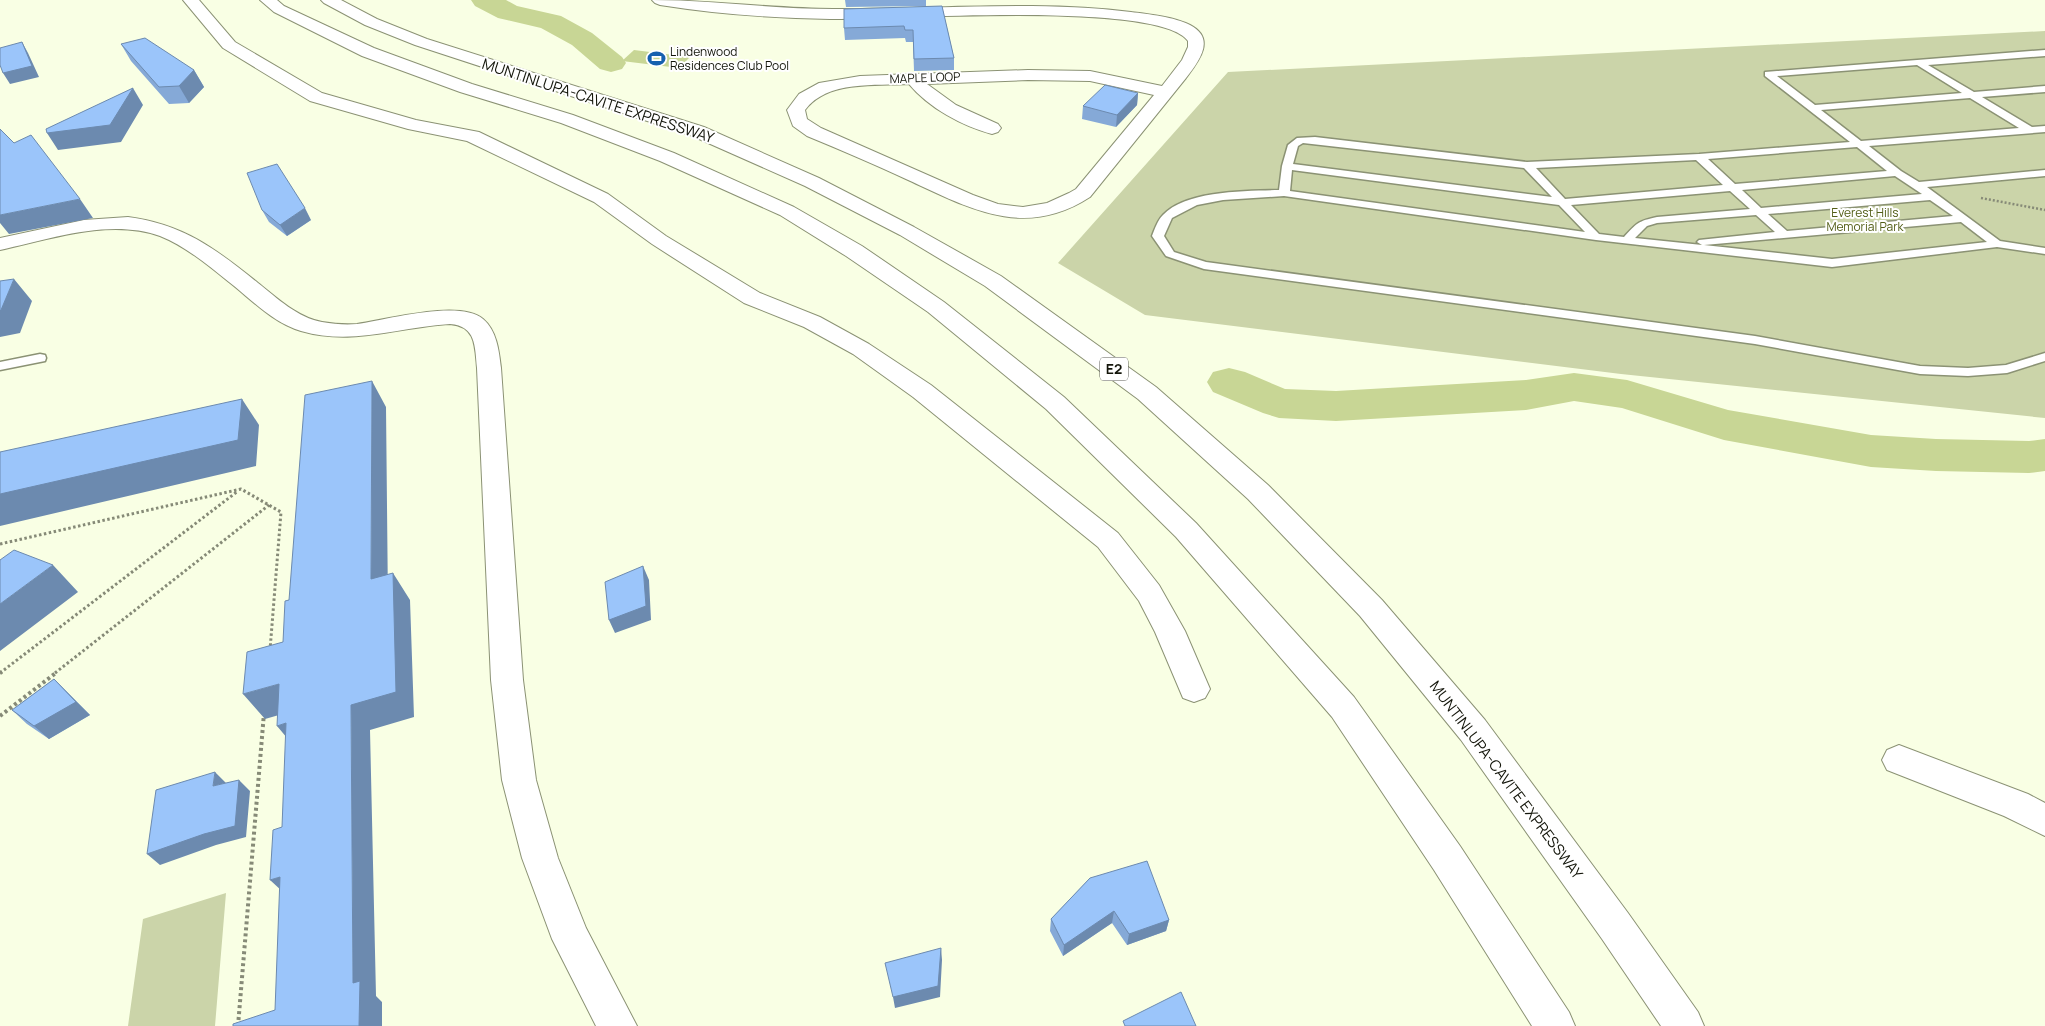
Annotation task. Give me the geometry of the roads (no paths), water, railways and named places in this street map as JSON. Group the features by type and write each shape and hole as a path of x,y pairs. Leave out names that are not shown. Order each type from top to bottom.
{"main road":[{"path":"191,0 229,44 316,96 414,125 472,136 601,198 659,240 752,298 812,322 884,364 922,391 1108,540 1149,593 1170,631 1194,689"},
{"name":"MUNTINLUPA-CAVITE EXPRESSWAY","path":"268,0 279,9 368,52 466,88 594,129 667,157 787,211 854,251 936,307 1055,402 1186,530 1342,708 1447,858 1555,1026"},
{"name":"MUNTINLUPA-CAVITE EXPRESSWAY","path":"328,0 371,22 421,42 697,131 812,182 907,231 994,281 1147,393 1258,492 1371,608 1473,730 1610,918 1684,1026"},
{"path":"660,0 720,4 787,12 835,14 1044,2 1103,4 1135,9 1178,23 1196,41 1196,51 1191,60 1166,92"},
{"name":"MAPLE LOOP","path":"1037,75 1090,76 1166,92 1083,193 1066,204 1045,210 1021,213 996,209 960,196 814,132 799,122 796,110 805,98 825,87 860,80 914,79 1037,75"},
{"path":"914,79 934,101 992,128"},
{"path":"0,244 96,226 119,224 150,226 167,231 186,240 281,311 304,325 332,330 353,331 439,317 461,318 473,322 482,333 489,368 507,680 520,780 540,858 571,939 617,1026"},
{"path":"1899,760 2016,805 2045,820"}],"lane":[{"path":"1997,244 1917,185 1897,173 1768,74 2045,53"},
{"path":"1918,63 2045,140"},
{"path":"1814,108 2045,89"},
{"path":"1284,193 1287,166 1293,145 1296,142 1308,140 1527,165 1699,157 2045,129"},
{"path":"1699,157 1784,234"},
{"path":"1527,165 1596,237"},
{"path":"1287,166 1564,202 1897,173"},
{"path":"1917,185 2045,173"},
{"path":"2045,251 1997,244 1832,263 1596,237 1284,193 1248,194 1193,202 1167,217 1158,236 1170,254 1204,265 1755,340 1920,370 1968,372 2007,369 2045,357"},
{"path":"1627,240 1643,223 1657,220 1932,196"},
{"path":"1675,245 1962,219"},
{"path":"0,366 40,358"}],"waterway":[{"path":"485,0 508,12 551,22 582,39 611,63"},
{"path":"1229,382 1279,403 1336,406 1526,395 1574,387 1627,394 1724,425 1871,451 1936,455 2029,457 2045,455"}],"place":[{"name":"Lindenwood Residences Club Pool","path":"656,59"}],"park label":[{"name":"Everest Hills Memorial Park","path":"1865,220"}]}
